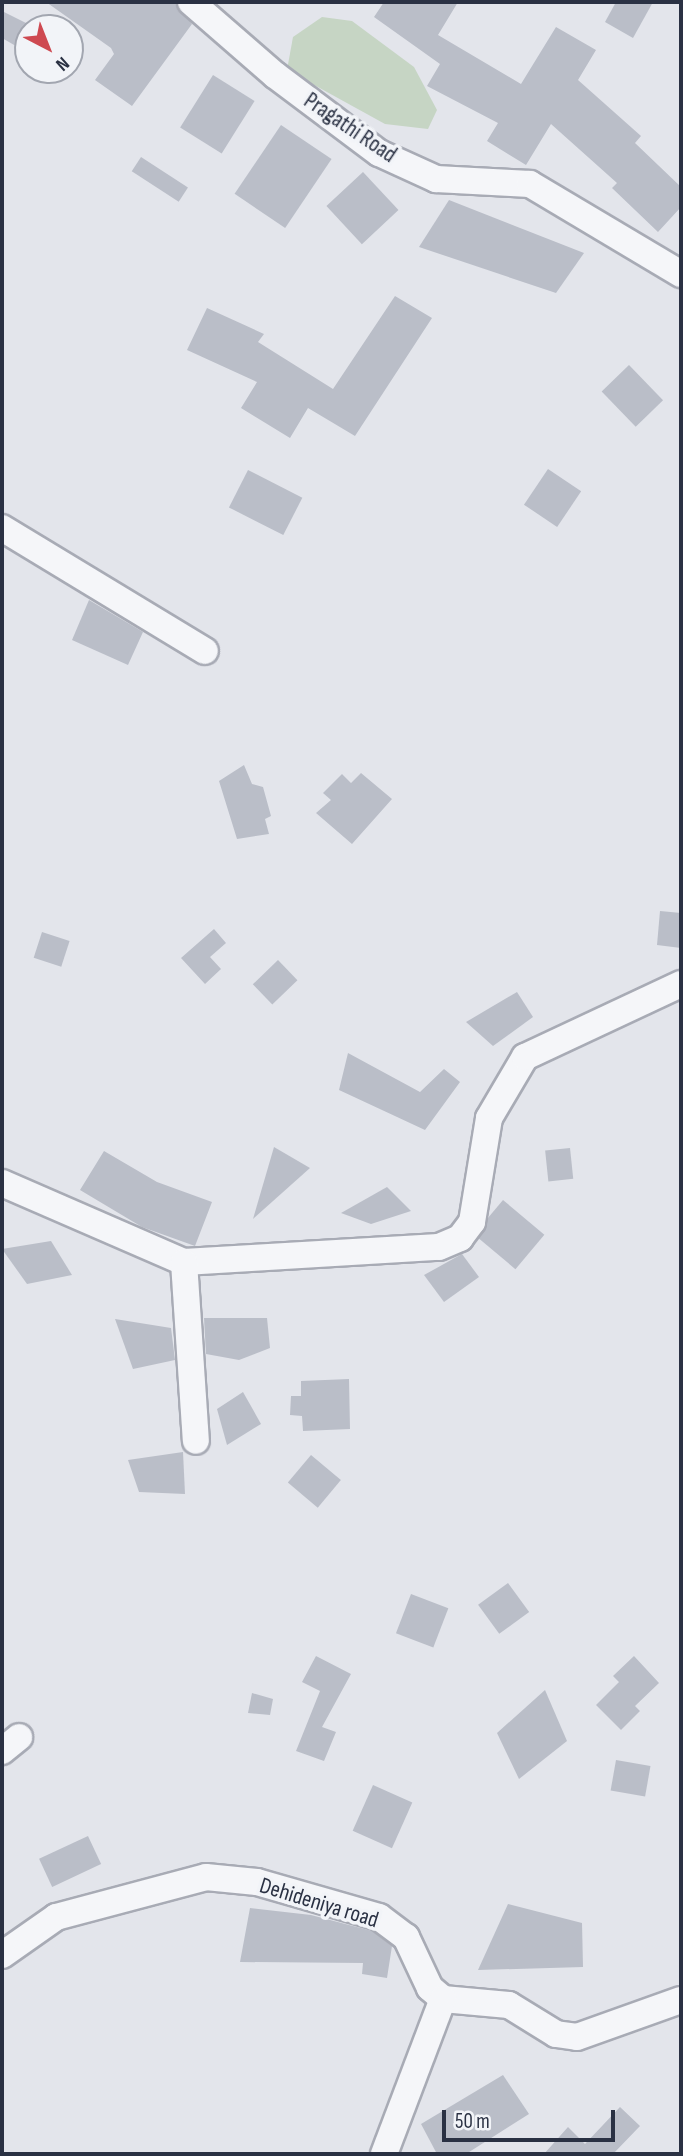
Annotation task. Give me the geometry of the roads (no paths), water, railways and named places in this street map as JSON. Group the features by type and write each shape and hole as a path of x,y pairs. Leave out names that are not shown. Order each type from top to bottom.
{"street":[{"name":"Pragathi Road","path":"191,2 275,75 379,153 436,179 530,184 681,274"},
{"path":"2,528 205,651"},
{"path":"2,1183 184,1262 439,1247 460,1238 472,1222 489,1118 526,1057 681,984"},
{"path":"184,1262 196,1441"},
{"name":"Dehideniya road","path":"2,1955 56,1917 168,1884 206,1877 257,1882 379,1917 406,1937 430,1988 443,1999"},
{"path":"384,2154 443,1999 509,2005 556,2034 577,2037 681,2000"}]}
